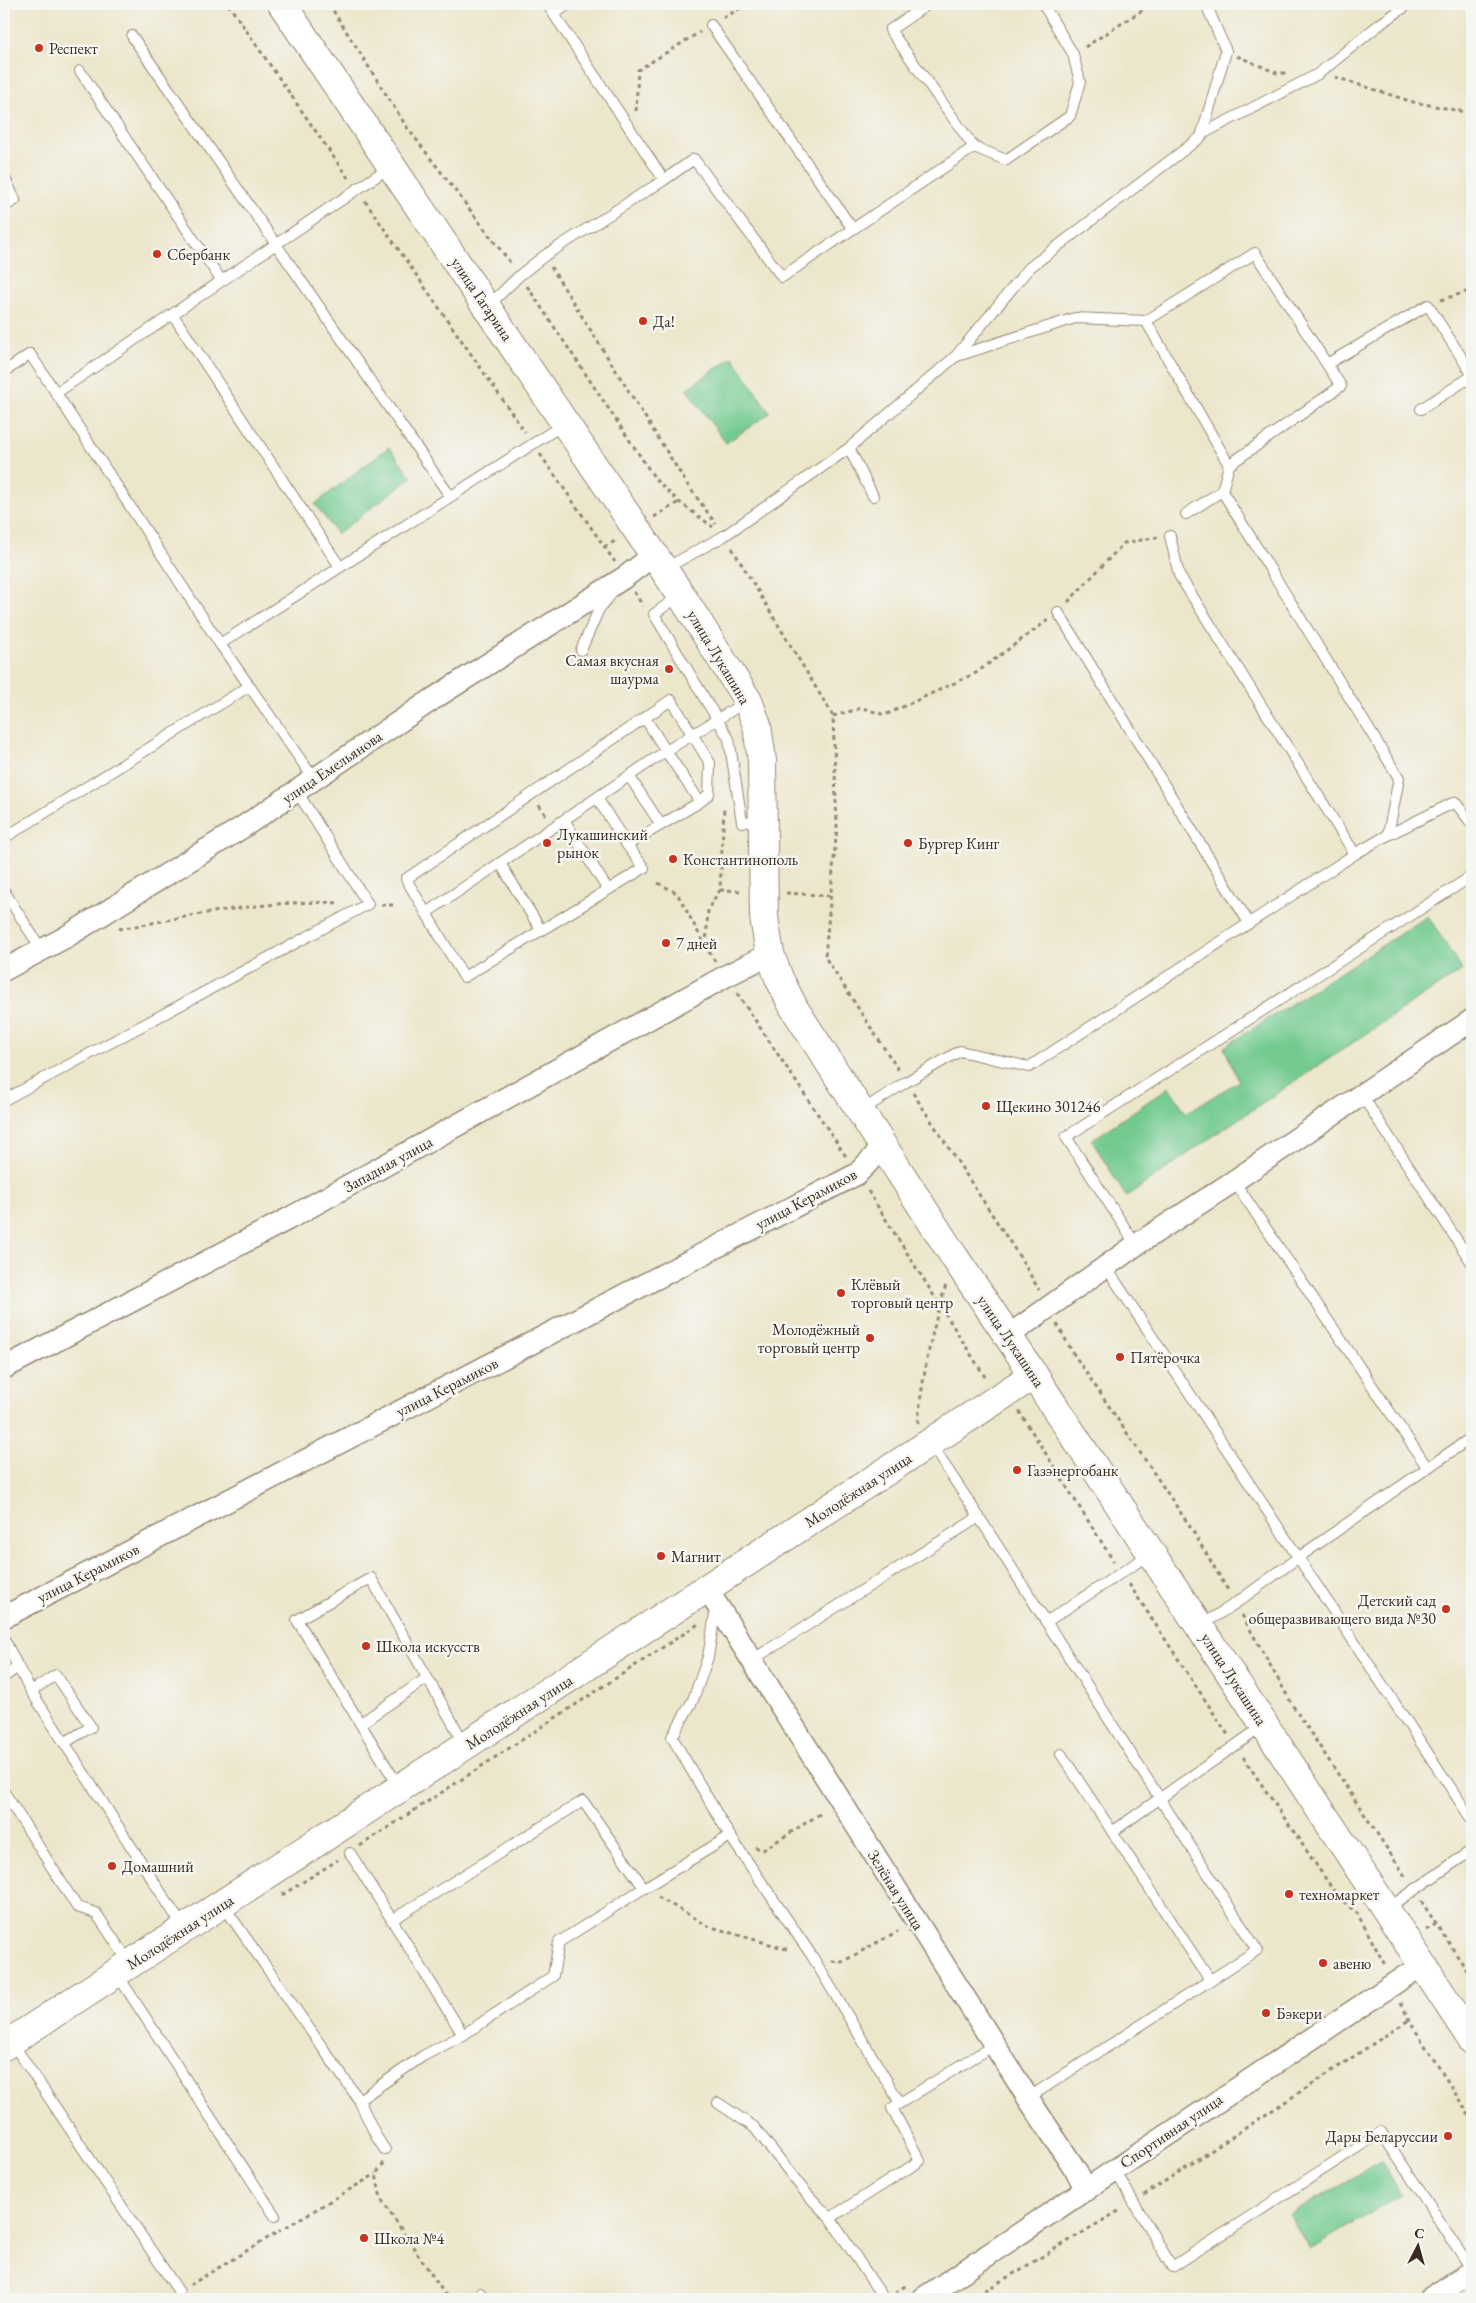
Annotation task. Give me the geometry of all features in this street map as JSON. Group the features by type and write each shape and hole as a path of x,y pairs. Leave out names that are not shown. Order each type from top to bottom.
{"main road":[{"name":"улица Гагарина","path":"282,4 681,595"},
{"name":"улица Лукашина","path":"681,595 748,701 757,725 762,761 764,917 770,954 794,1008 955,1258 1472,2040"},
{"name":"Молодёжная улица","path":"8,2044 466,1746 712,1597 930,1443 1034,1375"}],"street":[{"name":"улица Емельянова","path":"4,970 66,937 243,827 432,698 625,577 659,562"},
{"name":"Западная улица","path":"4,1368 288,1219 726,976 770,954"},
{"path":"1008,1336 1136,1245 1472,1020"},
{"name":"улица Керамиков","path":"4,1617 857,1174 884,1147"},
{"name":"Зелёная улица","path":"712,1597 994,2045 1077,2172 1086,2190"},
{"name":"Спортивная улица","path":"922,2299 1422,1965"},
{"path":"1429,2299 1472,2271"}],"lane":[{"path":"547,4 664,180"},
{"path":"554,14 569,4"},
{"path":"928,4 890,30 974,147 1006,160 1070,116 1080,82 1073,54 1043,4"},
{"path":"1202,134 1226,51 1206,4"},
{"path":"659,562 724,536 849,448 956,356 1029,268 1202,134 1321,72 1380,24 1409,4"},
{"path":"711,25 852,228"},
{"path":"132,36 275,246 450,496"},
{"path":"80,71 221,280"},
{"path":"487,307 520,275 544,256 694,159 782,277 974,147"},
{"path":"56,393 173,316 221,280 275,246 391,166"},
{"path":"4,176 15,200 4,208"},
{"path":"956,356 1075,318 1146,321 1255,253 1341,386 1229,465 1222,491 1186,514"},
{"path":"1327,364 1428,305 1472,375 1421,409"},
{"path":"173,316 340,567"},
{"path":"1146,321 1229,465"},
{"path":"4,372 30,354 248,687 314,779"},
{"path":"220,644 565,423"},
{"path":"849,448 873,496"},
{"path":"1222,491 1399,778 1388,834"},
{"path":"1170,536 1179,575 1355,854"},
{"path":"581,650 599,609 625,577"},
{"path":"681,595 654,614 729,739 742,822 762,821"},
{"path":"1058,612 1249,923"},
{"path":"4,838 248,687"},
{"path":"597,798 627,845 644,868 464,976 406,879 671,700 710,763 709,794 700,802 627,845"},
{"path":"426,913 666,751 748,701"},
{"path":"645,718 700,802"},
{"path":"629,776 662,825"},
{"path":"4,1100 368,904 296,790"},
{"path":"861,1112 906,1082 960,1051 1029,1067 1388,834 1455,802 1472,824"},
{"path":"564,820 608,890"},
{"path":"500,863 541,930"},
{"path":"1136,1245 1066,1137 1472,876"},
{"path":"4,891 41,949"},
{"path":"1361,1094 1472,1263"},
{"path":"1234,1181 1427,1467"},
{"path":"1106,1266 1472,1820"},
{"path":"1199,1627 1472,1437"},
{"path":"930,1443 1257,1950 1028,2098"},
{"path":"752,1660 978,1518"},
{"path":"1046,1622 1151,1554"},
{"path":"400,1789 297,1620 371,1578 466,1746"},
{"path":"712,1597 708,1657 693,1700 672,1737 730,1836 812,1956 900,2103"},
{"path":"4,1639 31,1691 172,1907 184,1930"},
{"path":"4,1677 18,1667"},
{"path":"31,1691 56,1675 91,1727 64,1743"},
{"path":"361,1723 427,1678"},
{"path":"1112,1832 1264,1726"},
{"path":"1061,1754 1210,1980"},
{"path":"4,1792 77,1907 96,1913 124,1969 275,2216"},
{"path":"392,1920 583,1801 644,1888"},
{"path":"359,2100 423,2056 463,2035 553,1976 559,1942 730,1836"},
{"path":"1386,1910 1472,1850"},
{"path":"350,1853 463,2035"},
{"path":"222,1905 359,2100 376,2136 385,2150"},
{"path":"8,2044 179,2292"},
{"path":"830,2218 920,2160 892,2108 994,2045"},
{"path":"718,2103 754,2127 806,2193 830,2218 884,2299"},
{"path":"1114,2169 1172,2267 1381,2132 1472,2271"}],"path":[{"path":"228,4 625,577"},
{"path":"329,4 406,126 520,275 656,480 679,502 724,536"},
{"path":"635,136 638,70 748,4"},
{"path":"1073,54 1152,4"},
{"path":"1226,51 1278,73 1321,72 1413,102 1472,112"},
{"path":"544,256 687,484 724,536 833,716 837,827 825,957 1023,1262 1073,1353 1192,1528 1293,1706 1472,1978"},
{"path":"1428,305 1472,290"},
{"path":"833,716 862,708 885,716 976,673 1058,612 1124,543 1170,536"},
{"path":"532,794 553,827"},
{"path":"658,883 678,893 706,947 916,1264 940,1306 991,1386 1007,1393 1121,1573 1236,1746 1338,1897 1357,1913 1382,1957 1408,2020 1472,2120"},
{"path":"116,929 252,905 314,901 397,905"},
{"path":"930,1443 918,1434 920,1399 940,1306 955,1258"},
{"path":"730,1836 763,1850 822,1812"},
{"path":"644,1888 708,1926 812,1956 842,1962 898,1931"},
{"path":"971,2299 1132,2202 1408,2020"},
{"path":"179,2292 376,2174 384,2164 376,2136"},
{"path":"376,2174 381,2199 448,2299"}],"green space":[{"path":"733,357 770,413 726,443 686,389"},
{"path":"389,447 412,477 337,534 315,504"},
{"path":"1428,916 1462,970 1216,1134 1126,1197 1092,1140 1169,1087 1186,1113 1239,1081 1224,1047"},
{"path":"1381,2161 1401,2195 1310,2249 1290,2215"}],"place":[{"name":"Респект","path":"39,48"},
{"name":"Сбербанк","path":"157,254"},
{"name":"Да!","path":"643,321"},
{"name":"Самая вкусная шаурма","path":"669,669"},
{"name":"Лукашинский рынок","path":"547,843"},
{"name":"Бургер Кинг","path":"908,843"},
{"name":"Константинополь","path":"673,859"},
{"name":"7 дней","path":"666,943"},
{"name":"Щекино 301246","path":"986,1106"},
{"name":"Клёвый торговый центр","path":"841,1293"},
{"name":"Молодёжный торговый центр","path":"870,1338"},
{"name":"Пятёрочка","path":"1120,1357"},
{"name":"Газэнергобанк","path":"1017,1470"},
{"name":"Магнит","path":"661,1556"},
{"name":"Детский сад общеразвивающего вида №30","path":"1446,1609"},
{"name":"Школа искусств","path":"366,1646"},
{"name":"Домашний","path":"112,1866"},
{"name":"техномаркет","path":"1289,1894"},
{"name":"авеню","path":"1323,1963"},
{"name":"Бэкери","path":"1266,2013"},
{"name":"Дары Беларуссии","path":"1448,2136"},
{"name":"Школа №4","path":"364,2238"}]}
